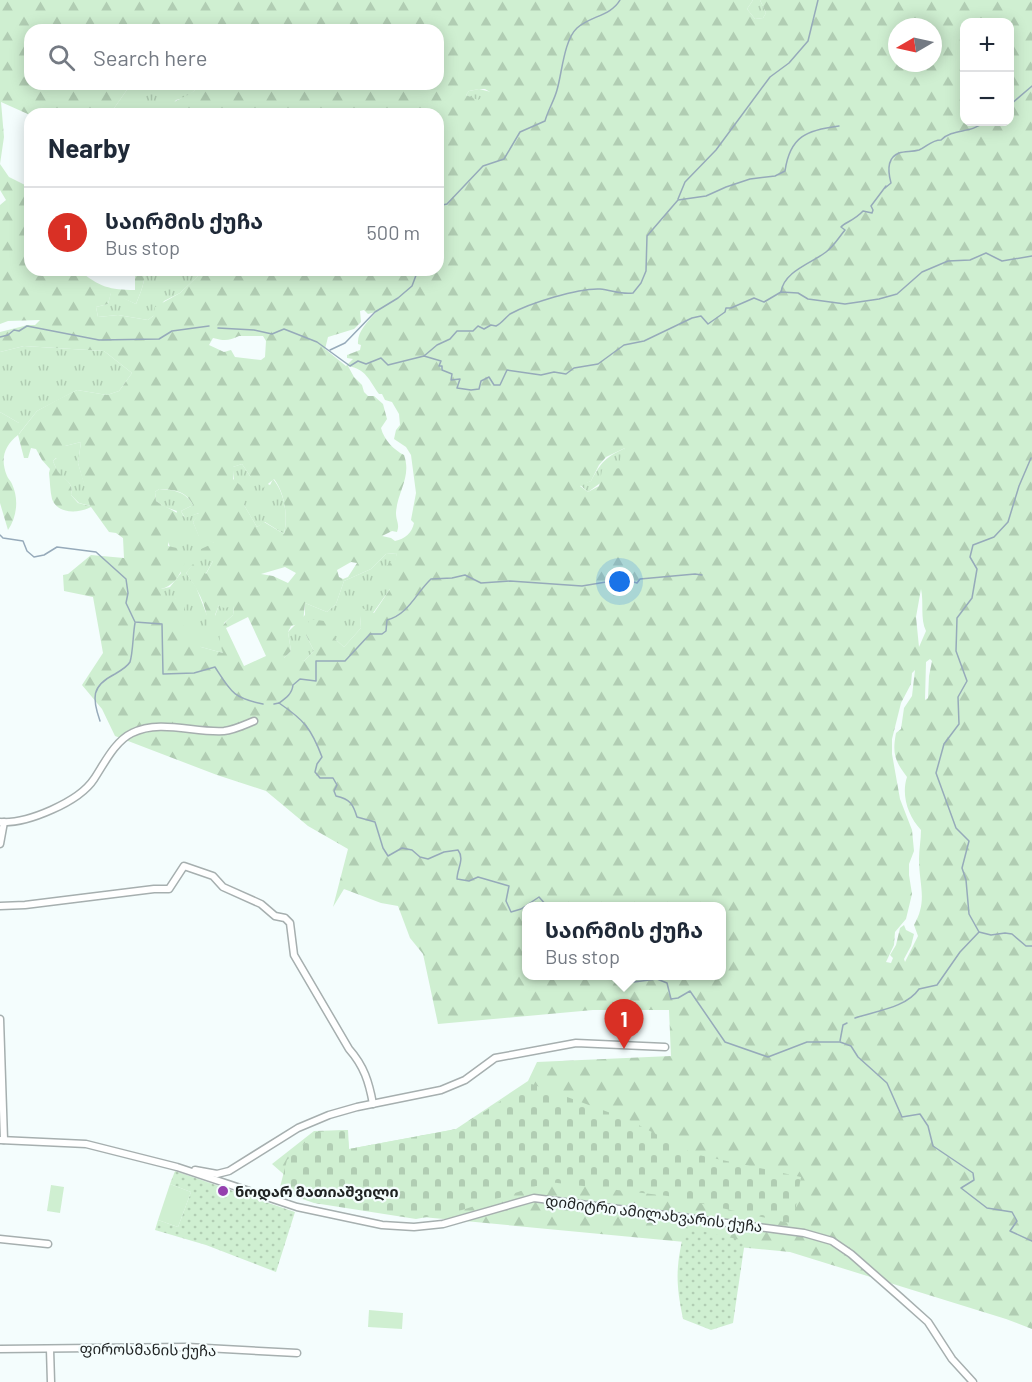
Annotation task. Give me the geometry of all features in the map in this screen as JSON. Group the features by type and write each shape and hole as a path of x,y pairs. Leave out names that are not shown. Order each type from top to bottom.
{"street":[{"path":"0,844 2,822 20,820 70,801 94,780 105,762 132,733 147,728 163,727 226,731 254,721"},
{"path":"0,906 169,889 184,866 213,876 223,887 261,904 275,916 285,918 290,922 294,955 350,1049 360,1061 371,1089 373,1104"},
{"path":"0,1019 1,1086 4,1100 2,1140"},
{"path":"177,1167 217,1174 224,1173 298,1128 329,1115 441,1090 465,1080 495,1058 513,1053 576,1043 665,1047"},
{"name":"დიმიტრი ამილახვარის ქუჩა","path":"2,1140 86,1144 177,1167 297,1208 382,1225 414,1227 443,1224 534,1198 804,1233 832,1241 851,1254 928,1323 952,1359 973,1382"},
{"path":"0,1239 48,1244"},
{"name":"ფიროსმანის ქუჩა","path":"0,1349 187,1347 297,1353"},
{"path":"50,1349 51,1382"}],"green space":[{"path":"0,0 753,0 747,9 755,19 763,18 766,13 760,0 1032,0 1032,1329 790,1252 401,1215 313,1200 272,1164 314,1131 347,1130 349,1149 456,1129 528,1081 537,1062 671,1056 669,1010 593,1010 438,1024 423,954 410,938 398,906 381,903 344,889 333,907 348,849 308,826 266,791 115,736 102,709 82,685 103,653 93,597 64,591 63,575 68,574 91,555 124,558 123,538 116,533 109,532 91,507 81,511 59,508 52,499 50,469 36,449 31,448 28,458 24,458 18,435 9,444 4,458 5,470 12,483 16,502 8,530 0,503 0,412 19,423 19,434 37,411 57,400 77,390 107,395 119,391 132,373 104,351 24,346 0,352 0,332 35,325 40,320 8,321 0,324 0,205 6,200 0,190 0,164","holes":["479,89 490,92 478,100 466,95 469,91","364,310 368,314 376,312 359,335 360,350 347,355 347,358 353,359 346,366 325,349 328,337 354,329 361,322 360,311","239,336 263,336 266,341 265,357 261,360 235,357 231,350 224,352 209,345 213,338 229,340","348,366 363,372 379,394 382,394 385,400 392,402 399,414 400,425 394,439 406,447 411,455 416,493 411,520 414,523 408,535 395,541 382,536 392,531 397,532 397,505 405,477 406,463 404,455 390,444 382,432 381,428 387,419 383,404 374,396 368,396","81,442 78,463 90,506 78,503 71,495 71,485 59,473 53,461 56,458 68,458 65,446","625,448 620,459 621,468 602,470 599,486 588,492 580,486 591,481 606,457","242,464 250,476 263,488 274,479 285,505 284,534 264,522 257,527 244,505 246,490 233,479 233,467","159,489 174,491 186,496 193,505 181,511 185,518 199,513 193,522 199,537 214,543 201,549 200,553 213,561 206,574 193,564 186,573 204,606 207,627 213,631 218,621 215,615 219,605 224,608 234,606 233,615 220,632 223,653 201,647 197,632 184,632 184,604 175,598 161,597 161,589 171,585 180,574 186,559 181,549 168,546 168,542 179,534 183,519 156,501 155,492","397,553 395,560 378,572 390,589 374,613 362,608 361,628 344,647 335,639 332,622 309,619 306,635 314,651 304,661 294,657 284,658 291,651 288,632 291,626 303,623 305,603 327,612 336,604 344,581 371,569 386,554","351,562 357,563 348,577 343,579 339,577 337,570","285,567 296,573 288,583 273,576 261,574","921,589 926,631 919,647 916,617","248,617 266,656 244,666 226,628","930,659 932,661 928,698 925,700 926,662","915,670 912,696 904,708 901,729 896,733 894,746 897,762 907,777 905,784 907,805 912,818 921,830 919,859 922,900 914,925 918,936 905,962 904,959 914,934 906,930 904,925 900,928 896,945 890,955 893,958 891,963 886,962 894,945 895,932 906,919 912,894 909,875 909,864 914,851 912,830 900,799 892,754 892,739 901,703 911,684 912,673"]},
{"path":"753,0 760,0 766,13 763,18 755,19 747,9"},
{"path":"479,89 491,92 478,101 466,95 469,91"},
{"path":"127,90 195,90 187,97 176,100 170,108 114,108"},
{"path":"144,276 198,276 180,293 164,301 148,320 118,315 98,317 96,307 108,304 111,292 136,304"},
{"path":"24,346 104,351 132,373 119,391 107,395 77,390 37,411 18,435 19,423 0,412 0,352"},
{"path":"81,442 78,463 91,506 79,503 71,495 71,485 60,475 53,461 65,451 65,446"},
{"path":"625,448 621,468 588,492 580,485 591,481 605,461"},
{"path":"242,464 250,476 270,485 273,479 277,485 284,505 286,520 284,534 265,522 257,527 240,498 233,475 233,467"},
{"path":"159,489 183,494 193,505 181,511 184,517 200,513 193,522 199,536 215,543 213,561 205,575 193,565 186,573 196,587 208,618 215,616 219,605 234,606 233,615 224,623 223,653 201,647 184,632 175,598 161,598 161,589 170,587 181,573 168,542 177,511 156,501 155,492"},
{"path":"397,553 390,589 373,613 360,616 361,628 344,647 335,639 306,635 314,651 304,661 283,659 291,651 288,632 305,615 305,603 327,612 336,604 344,581 371,569 386,554"},
{"path":"529,1083 627,1119 694,1154 801,1177 793,1224 668,1196 549,1182 459,1211 416,1219 314,1203 279,1191 287,1160 316,1132 348,1130 349,1149 457,1129"},
{"path":"175,1171 295,1212 276,1272 206,1245 155,1230 158,1220 178,1227 191,1192 170,1184"},
{"path":"170,1184 191,1192 178,1227 158,1220"},
{"path":"51,1185 64,1187 60,1213 47,1211"},
{"path":"685,1227 745,1241 733,1323 711,1330 683,1319 678,1273"},
{"path":"369,1310 403,1313 402,1329 368,1327"}],"waterway":[{"path":"444,205 483,166 504,159 520,132 545,121 556,94 566,48 573,33 582,24 606,13 620,0"},
{"path":"678,199 685,182 716,150 770,77 789,63 808,41 818,0"},
{"path":"1014,102 1032,86"},
{"path":"424,356 437,345 450,339 457,331 473,331 478,326 484,329 491,325 496,326 510,314 554,297 591,289 633,293 641,283 646,271 647,236 678,200 706,196 750,179 775,176 785,171 791,150 802,137 818,130 839,126"},
{"path":"885,188 891,183 889,166 895,155 919,150 946,136 979,126"},
{"path":"781,292 787,278 832,247 845,230 842,226 863,211 872,213 871,206 886,186"},
{"path":"218,328 254,330 272,334 284,329 317,342 350,366 358,361 366,364 381,358 388,365 424,356 441,361 439,366 442,366 442,370 452,374 451,380 460,379 457,388 471,390 479,389 481,381 489,377 494,385 500,385 507,370 541,375 554,372 566,374 574,368 598,364 624,345 644,341 692,318 701,316 708,324 725,312 726,308 754,298 764,302 781,292 798,293 808,299 845,304 879,299 897,294 922,272 948,261 970,260 986,253 1002,261 1032,256"},
{"path":"330,350 345,343 375,312 412,286 416,276"},
{"path":"0,337 27,326 99,340 159,339 172,331 209,326"},
{"path":"1031,458 1019,486 1008,522 994,537 973,545 970,557 977,569 972,598 957,618 956,651 967,681 958,697 959,724 944,744 936,773 956,828 969,841 962,868 966,880 969,914 979,932 991,935 1012,934 1026,946 1032,946"},
{"path":"0,535 3,538 23,541 27,551 34,557 44,555 57,547 96,552 126,579 128,593 126,603 135,622 162,624 163,674 194,673 215,667 234,693 263,704"},
{"path":"279,703 288,696 293,685 300,679 316,681 316,661 345,661 370,634 382,634 386,631 387,620 406,609 431,579 465,575 481,583 510,581 582,586 624,579 637,583 640,579 702,575"},
{"path":"100,721 96,706 96,693 101,683 130,662 135,623"},
{"path":"274,704 279,703 306,726 322,757 315,772 320,778 333,778 337,785 334,791 336,796 350,803 357,817 375,822 383,848 388,856 402,848 412,850 420,857 428,859 444,852 458,850 461,860 457,879 469,881 478,877 509,886 506,901 511,912 522,908"},
{"path":"532,902 539,897 543,902"},
{"path":"855,1018 898,1005 919,989 937,985 960,952 979,932"},
{"path":"624,980 626,983 649,980"},
{"path":"660,980 667,983 671,999 690,991 725,1042 768,1057 807,1042 840,1042 851,1046 858,1057 887,1083 902,1117 920,1114 928,1126 933,1146 973,1173 974,1180 961,1188 987,1208 1012,1212 1017,1221 1010,1231 1032,1241"},
{"path":"840,1041 843,1025 847,1023"}],"place":[{"name":"საირმის ქუჩა","path":"624,1049"},
{"name":"ნოდარ მათიაშვილი","path":"223,1191"}]}
